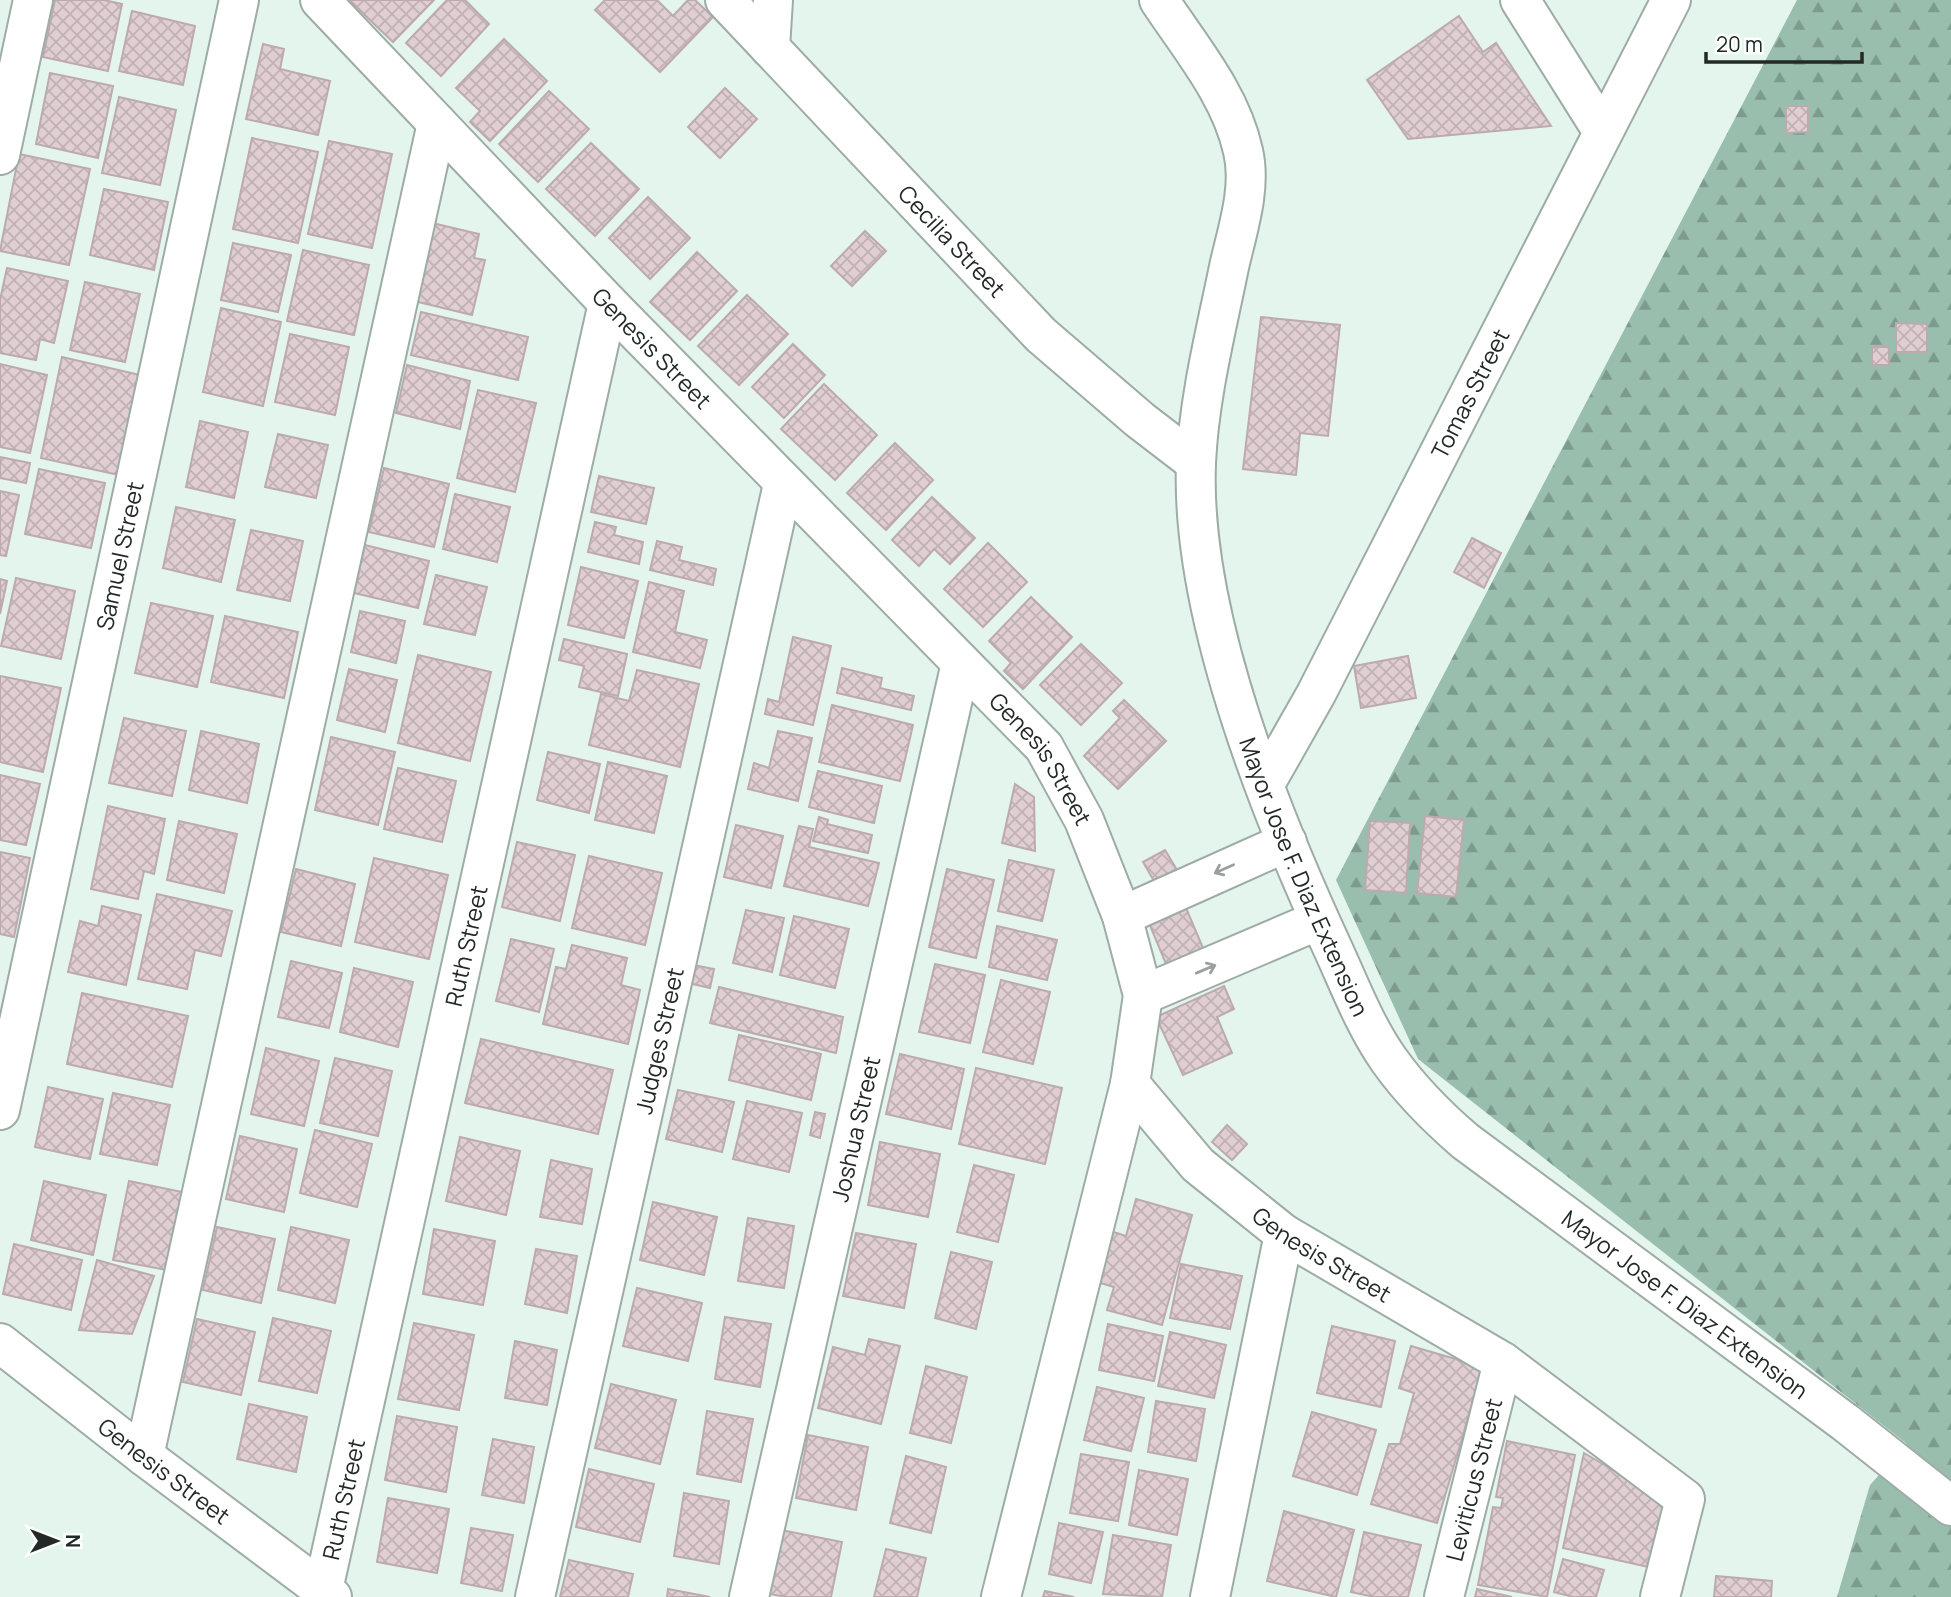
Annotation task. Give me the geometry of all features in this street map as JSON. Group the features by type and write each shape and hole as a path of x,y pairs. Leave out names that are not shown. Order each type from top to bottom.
{"street":[{"path":"0,155 33,0"},
{"name":"Samuel Street","path":"0,1110 239,0"},
{"name":"Genesis Street","path":"320,0 783,484 1044,747 1084,820 1122,916 1143,996 1130,1084 1198,1165 1284,1234 1503,1362 1685,1499 1660,1597"},
{"name":"Cecilia Street","path":"725,0 1041,335 1140,420 1196,463"},
{"path":"770,48 773,0"},
{"name":"Mayor Jose F. Diaz Extension","path":"1159,0 1217,88 1235,122 1244,153 1245,186 1241,212 1210,358 1196,463 1200,539 1212,611 1231,686 1287,842 1320,920 1387,1057 1424,1106 1465,1141 1846,1423 1951,1506"},
{"path":"1520,0 1603,132"},
{"name":"Tomas Street","path":"1265,783 1316,694 1671,0"},
{"path":"144,1456 436,123"},
{"name":"Ruth Street","path":"328,1594 608,303"},
{"name":"Judges Street","path":"535,1597 783,484"},
{"name":"Joshua Street","path":"749,1597 961,663"},
{"path":"1122,916 1287,842"},
{"path":"1143,996 1320,920"},
{"path":"1001,1597 1130,1084"},
{"path":"1210,1597 1284,1234"},
{"name":"Genesis Street","path":"0,1343 144,1456 328,1594"},
{"name":"Leviticus Street","path":"1444,1597 1503,1362"}],"green space":[{"path":"1797,0 1951,0 1951,1597 1837,1597 1870,1485 1907,1444 1418,1059 1336,880"}],"building":[{"path":"55,0 104,0 122,4 108,71 43,57"},
{"path":"349,0 434,0 393,42"},
{"path":"447,0 465,0 489,24 441,76 406,43"},
{"path":"605,0 657,0 673,16 688,0 695,0 713,17 660,72 595,10"},
{"path":"132,11 195,26 183,85 119,71"},
{"path":"1459,16 1483,52 1496,43 1551,126 1408,139 1367,80"},
{"path":"504,39 547,81 490,141 470,122 480,111 456,88"},
{"path":"263,44 284,49 280,69 330,81 318,135 246,119"},
{"path":"50,73 113,86 98,158 36,144"},
{"path":"725,88 757,119 720,158 688,127"},
{"path":"549,91 589,129 538,182 499,144"},
{"path":"119,97 176,110 160,185 102,173"},
{"path":"1786,106 1808,106 1808,132 1786,133"},
{"path":"252,138 318,152 298,243 233,229"},
{"path":"329,141 392,154 372,248 308,234"},
{"path":"591,143 639,189 595,236 546,189"},
{"path":"19,154 90,169 69,265 0,251"},
{"path":"104,189 168,202 154,270 90,255"},
{"path":"648,197 690,238 650,279 609,238"},
{"path":"428,222 479,234 474,258 485,260 472,315 410,300"},
{"path":"865,231 886,251 852,286 831,266"},
{"path":"233,243 291,255 278,312 221,300"},
{"path":"303,250 369,265 354,335 287,321"},
{"path":"697,252 737,291 690,340 650,302"},
{"path":"7,268 68,281 54,343 40,339 36,360 0,353 0,300"},
{"path":"85,282 140,294 125,362 70,350"},
{"path":"747,295 788,334 739,385 698,346"},
{"path":"221,308 281,322 263,406 203,392"},
{"path":"421,312 528,337 518,380 411,355"},
{"path":"1261,317 1340,325 1328,436 1300,433 1296,475 1243,469"},
{"path":"1896,323 1927,324 1927,352 1896,352"},
{"path":"290,334 349,347 335,415 275,402"},
{"path":"793,344 825,375 784,418 752,387"},
{"path":"1872,347 1889,347 1889,365 1872,365"},
{"path":"62,357 140,375 119,475 41,458"},
{"path":"0,364 47,375 30,453 0,447"},
{"path":"407,365 470,381 460,429 396,413"},
{"path":"824,384 877,435 835,480 781,429"},
{"path":"478,390 536,403 515,492 457,478"},
{"path":"200,421 248,432 234,498 186,487"},
{"path":"278,434 328,445 316,498 265,487"},
{"path":"895,443 933,480 886,530 847,493"},
{"path":"0,457 30,463 26,483 0,478"},
{"path":"384,468 449,484 434,547 369,532"},
{"path":"39,469 105,483 91,548 25,534"},
{"path":"599,476 654,488 646,524 591,512"},
{"path":"0,491 19,495 6,556 0,555"},
{"path":"455,494 510,507 497,562 443,549"},
{"path":"932,497 975,538 950,564 934,549 919,566 892,540"},
{"path":"176,507 235,520 221,582 163,568"},
{"path":"595,522 616,527 614,535 643,542 639,564 588,552"},
{"path":"251,530 303,541 290,601 237,590"},
{"path":"1472,538 1501,553 1484,588 1454,572"},
{"path":"657,541 682,547 679,560 716,569 713,585 650,570"},
{"path":"988,543 1027,582 983,627 944,589"},
{"path":"365,545 429,561 418,608 354,593"},
{"path":"581,567 638,581 624,638 568,625"},
{"path":"436,575 487,587 475,635 424,624"},
{"path":"16,578 75,591 61,659 1,646"},
{"path":"0,579 7,581 0,614"},
{"path":"649,582 684,591 675,632 707,640 700,668 633,652"},
{"path":"1031,597 1072,637 1023,689 1004,671 1011,663 989,641"},
{"path":"151,603 213,616 197,687 135,673"},
{"path":"360,611 405,621 396,663 351,652"},
{"path":"225,616 298,632 284,698 211,682"},
{"path":"793,637 831,646 813,725 765,714 768,699 779,702"},
{"path":"564,639 627,654 618,696 579,687 584,666 559,660"},
{"path":"1081,644 1122,683 1081,725 1040,685"},
{"path":"418,655 491,672 470,761 398,743"},
{"path":"1408,656 1416,698 1361,708 1354,666"},
{"path":"842,668 882,678 880,688 914,696 911,710 837,693"},
{"path":"349,669 397,680 385,732 337,720"},
{"path":"637,670 699,684 680,767 589,745 601,694 629,701"},
{"path":"0,676 61,688 43,772 0,762"},
{"path":"1124,700 1166,741 1118,789 1084,756 1120,718 1113,711"},
{"path":"832,705 913,725 900,781 819,762"},
{"path":"124,718 186,731 172,796 109,783"},
{"path":"201,731 259,744 247,803 189,790"},
{"path":"778,731 812,738 798,801 748,789 754,763 769,768"},
{"path":"331,737 395,752 378,825 315,810"},
{"path":"548,752 600,764 589,813 537,800"},
{"path":"608,762 667,776 654,833 595,820"},
{"path":"398,768 456,781 442,842 384,829"},
{"path":"818,771 882,786 874,823 809,807"},
{"path":"0,775 40,784 26,845 0,840"},
{"path":"1015,784 1034,797 1035,851 1002,843"},
{"path":"108,806 165,819 154,874 144,871 138,899 91,889"},
{"path":"1425,816 1464,820 1456,897 1417,893"},
{"path":"819,817 828,820 827,824 872,835 868,853 813,841"},
{"path":"179,821 237,834 224,893 167,880"},
{"path":"1370,821 1410,823 1406,893 1365,890"},
{"path":"736,825 783,836 771,888 724,877"},
{"path":"799,826 813,829 809,847 879,863 868,906 784,886"},
{"path":"517,842 575,855 560,921 502,907"},
{"path":"1165,850 1180,875 1158,888 1143,862"},
{"path":"0,852 30,858 14,937 0,934"},
{"path":"589,856 662,873 645,945 572,928"},
{"path":"374,858 448,875 429,959 355,942"},
{"path":"1009,860 1054,870 1042,921 998,911"},
{"path":"296,869 355,884 341,946 281,932"},
{"path":"947,869 994,880 976,958 929,947"},
{"path":"157,894 232,911 221,956 195,950 187,989 138,979"},
{"path":"102,906 141,915 126,985 68,972 80,921 98,926"},
{"path":"1186,908 1203,948 1166,964 1149,923"},
{"path":"746,910 784,918 772,972 733,963"},
{"path":"794,916 849,929 835,988 780,975"},
{"path":"997,926 1057,940 1047,980 989,967"},
{"path":"511,939 554,949 539,1012 496,1001"},
{"path":"572,945 627,958 621,985 640,990 628,1044 543,1024 556,967 566,969"},
{"path":"291,961 342,973 329,1028 278,1017"},
{"path":"688,964 714,969 710,988 684,982"},
{"path":"935,964 985,975 970,1043 919,1032"},
{"path":"354,968 413,982 398,1047 340,1032"},
{"path":"1001,980 1050,992 1033,1064 983,1052"},
{"path":"1224,986 1234,1009 1217,1017 1232,1053 1183,1075 1156,1017"},
{"path":"719,987 843,1017 836,1053 710,1023"},
{"path":"82,993 188,1016 172,1087 67,1064"},
{"path":"739,1035 821,1054 811,1100 729,1080"},
{"path":"481,1039 613,1070 598,1134 465,1103"},
{"path":"266,1048 319,1061 304,1126 251,1114"},
{"path":"900,1054 964,1069 951,1129 886,1114"},
{"path":"335,1058 392,1071 378,1136 320,1123"},
{"path":"976,1068 1062,1088 1045,1164 959,1144"},
{"path":"48,1087 103,1099 90,1159 35,1147"},
{"path":"678,1090 734,1102 722,1152 666,1139"},
{"path":"113,1093 170,1105 157,1165 100,1154"},
{"path":"747,1101 802,1113 789,1172 733,1159"},
{"path":"815,1112 825,1114 820,1138 810,1135"},
{"path":"1227,1125 1247,1144 1232,1160 1212,1142"},
{"path":"315,1130 372,1144 357,1207 300,1193"},
{"path":"240,1136 297,1149 284,1212 226,1199"},
{"path":"460,1137 520,1151 506,1215 446,1201"},
{"path":"880,1142 940,1154 928,1217 868,1205"},
{"path":"551,1160 592,1169 582,1224 540,1217"},
{"path":"974,1165 1014,1175 998,1242 957,1232"},
{"path":"44,1181 106,1195 93,1255 31,1240"},
{"path":"129,1181 187,1193 172,1271 113,1260"},
{"path":"1136,1199 1192,1215 1162,1325 1107,1310 1114,1287 1087,1279 1101,1228 1126,1236"},
{"path":"653,1202 717,1217 704,1275 640,1260"},
{"path":"748,1218 794,1226 784,1288 738,1281"},
{"path":"217,1227 275,1239 261,1303 203,1290"},
{"path":"291,1227 349,1240 335,1303 278,1290"},
{"path":"434,1229 495,1241 483,1305 423,1294"},
{"path":"856,1233 916,1244 904,1308 843,1296"},
{"path":"14,1244 82,1260 71,1310 3,1294"},
{"path":"536,1249 577,1256 567,1313 525,1304"},
{"path":"951,1252 992,1262 976,1329 935,1318"},
{"path":"97,1260 154,1276 132,1334 79,1330"},
{"path":"1181,1264 1242,1276 1230,1329 1170,1318"},
{"path":"637,1288 702,1303 688,1361 623,1346"},
{"path":"725,1317 771,1324 760,1387 715,1379"},
{"path":"273,1318 331,1331 317,1393 259,1381"},
{"path":"197,1319 255,1332 241,1395 183,1382"},
{"path":"414,1323 474,1335 459,1410 398,1399"},
{"path":"1108,1324 1163,1336 1154,1381 1099,1370"},
{"path":"1332,1326 1395,1341 1381,1407 1317,1393"},
{"path":"1170,1332 1226,1345 1214,1398 1158,1386"},
{"path":"869,1339 900,1346 881,1424 818,1408 833,1347 865,1355"},
{"path":"515,1341 557,1350 547,1405 505,1398"},
{"path":"1411,1346 1483,1367 1437,1523 1371,1504 1389,1444 1400,1444 1414,1393 1399,1388"},
{"path":"926,1366 967,1377 951,1443 910,1433"},
{"path":"611,1384 676,1400 660,1464 595,1448"},
{"path":"1097,1387 1144,1398 1131,1451 1084,1440"},
{"path":"1156,1401 1205,1409 1196,1461 1148,1452"},
{"path":"249,1404 307,1417 296,1472 237,1459"},
{"path":"707,1411 753,1419 741,1482 697,1474"},
{"path":"1312,1412 1376,1430 1357,1495 1293,1476"},
{"path":"397,1416 457,1427 446,1492 385,1480"},
{"path":"808,1435 868,1447 856,1510 796,1498"},
{"path":"493,1439 534,1447 524,1503 482,1495"},
{"path":"1507,1441 1575,1455 1547,1597 1478,1585 1493,1507 1501,1508 1503,1498 1496,1497"},
{"path":"1584,1453 1668,1502 1653,1568 1563,1548"},
{"path":"1081,1454 1129,1462 1118,1521 1070,1513"},
{"path":"906,1456 946,1467 931,1533 890,1523"},
{"path":"589,1469 654,1484 640,1542 576,1527"},
{"path":"1139,1470 1188,1479 1177,1535 1129,1525"},
{"path":"684,1493 729,1501 719,1564 674,1556"},
{"path":"388,1498 449,1509 437,1573 377,1562"},
{"path":"1284,1511 1354,1530 1336,1597 1267,1581"},
{"path":"1059,1523 1103,1532 1091,1583 1049,1574"},
{"path":"471,1528 513,1535 502,1591 461,1583"},
{"path":"781,1530 842,1542 831,1597 787,1597 769,1594"},
{"path":"1364,1532 1421,1545 1408,1597 1374,1597 1351,1592"},
{"path":"1113,1535 1171,1545 1162,1597 1103,1594"},
{"path":"886,1549 926,1558 917,1597 874,1597"},
{"path":"1563,1559 1604,1570 1596,1597 1573,1597 1554,1592"},
{"path":"569,1560 633,1574 628,1597 560,1597"},
{"path":"1716,1576 1772,1581 1771,1597 1714,1597"},
{"path":"668,1589 710,1597 667,1597"},
{"path":"1477,1589 1512,1597 1475,1597"},
{"path":"1045,1591 1074,1597 1043,1597"}]}
